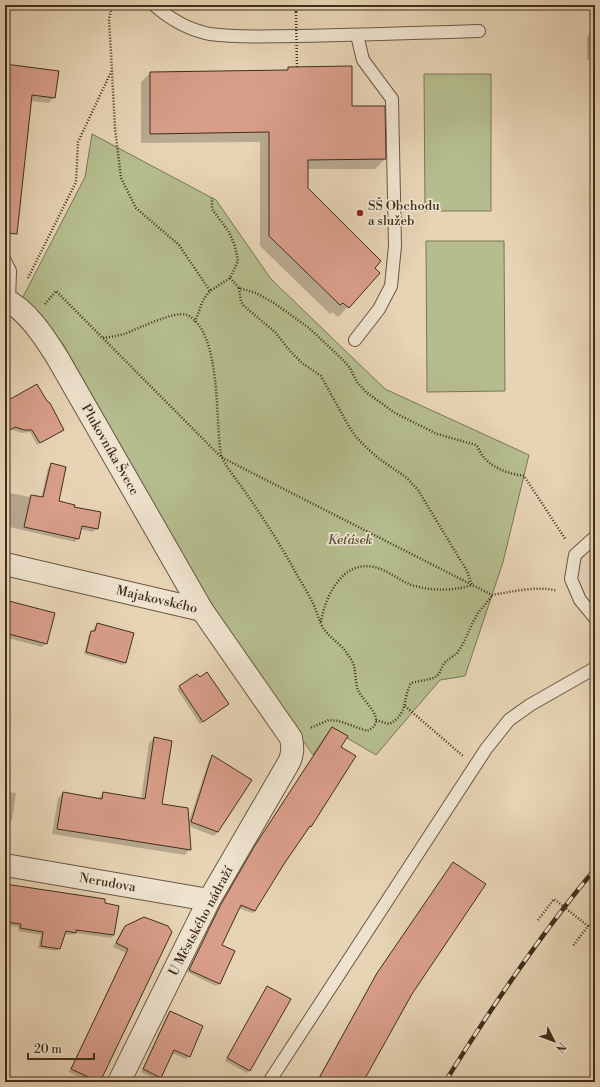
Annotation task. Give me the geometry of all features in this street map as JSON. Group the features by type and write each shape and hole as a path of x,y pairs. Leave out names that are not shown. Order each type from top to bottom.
{"street":[{"name":"Plukovníka Švece","path":"8,294 31,321 57,357 202,610"},
{"name":"Majakovského","path":"5,564 202,610 290,738 293,748 292,757 288,764"},
{"name":"U Městského nádraží","path":"119,1082 209,900 288,764"},
{"name":"Nerudova","path":"5,865 209,900"}],"lane":[{"path":"154,5 166,16 184,26 209,34 233,36 356,36 479,31"},
{"path":"355,340 379,309 391,286 395,246 392,99 363,60 356,36"},
{"path":"5,261 10,271 8,294"},
{"path":"595,537 575,555 571,579 580,600 595,618"},
{"path":"269,1082 486,749 509,720 530,705 595,668"}],"path":[{"path":"112,5 109,20 121,178 136,208 179,245 210,291"},
{"path":"296,5 297,67"},
{"path":"8,294 27,280 76,182 78,142 112,70"},
{"path":"195,322 203,300 210,291 230,278 238,261 235,246 229,232 212,209 212,198"},
{"path":"230,278 239,288 256,293 274,303 308,328 342,359 350,368 357,382 366,392 395,413 437,434 476,445 483,457 490,464 514,474 524,476 575,555"},
{"path":"239,288 241,302 244,306 275,332 302,363 321,376 356,437 378,458 407,478 418,490 467,571 472,585"},
{"path":"56,291 221,457 278,540 312,602 323,628 345,651 354,664 358,689 364,700 373,709 376,716 372,729 368,731 339,721 329,720 304,731"},
{"path":"103,338 122,334 180,314 187,316 195,322 203,332 209,346 213,365 221,457"},
{"path":"221,457 492,596"},
{"path":"321,623 323,609 334,584 352,570 361,567 372,566 414,586 459,589 472,585"},
{"path":"376,720 389,724 396,721 405,706 408,688 411,683 434,678 439,674 444,663 457,653 478,613 492,596 521,590 552,589 580,600"},
{"path":"405,706 475,767"},
{"path":"538,920 554,899 588,926 573,946"}],"green space":[{"path":"424,74 491,74 491,211 425,211"},
{"name":"Keťásek","path":"92,134 216,200 271,279 385,389 529,455 503,562 465,676 440,680 376,755 347,738 332,727 313,755 212,606 63,344 23,297 85,177"},
{"path":"426,241 504,241 505,391 427,392"}],"building":[{"path":"5,64 59,71 55,98 32,95 17,234 5,233"},
{"path":"352,66 352,106 385,106 386,159 308,160 308,188 381,261 375,268 380,273 349,308 343,303 340,305 269,236 269,132 150,134 150,72 288,70 288,67"},
{"path":"37,384 47,401 50,403 64,430 40,443 32,430 24,430 15,427 5,433 5,402"},
{"path":"51,463 66,467 59,501 75,505 74,507 101,512 98,529 82,526 79,539 24,527 31,495 43,497"},
{"path":"5,600 55,613 47,644 5,633"},
{"path":"97,623 134,633 126,663 86,652 91,631 95,631"},
{"path":"207,672 229,704 203,722 179,686 197,674 200,677"},
{"path":"332,727 348,736 341,747 356,756 311,827 310,826 284,864 255,911 241,905 222,945 235,951 220,984 189,970 220,906 254,847"},
{"path":"154,737 172,741 162,804 188,808 191,850 57,829 63,792 102,799 103,792 145,799"},
{"path":"212,755 252,780 218,832 191,822"},
{"path":"453,862 486,884 412,994 363,1082 317,1082 377,973"},
{"path":"5,884 105,899 105,903 119,906 114,935 76,930 76,933 66,931 60,949 41,946 43,932 20,928 21,924 5,922"},
{"path":"144,917 168,926 172,932 99,1082 71,1069 128,949 116,943 125,926"},
{"path":"267,986 291,999 250,1071 227,1058"},
{"path":"170,1011 203,1026 190,1057 174,1050 161,1078 143,1069"}],"railway":[{"path":"445,1082 535,946 595,869"}],"place":[{"name":"SŠ Obchodu a služeb","path":"360,213"}]}
